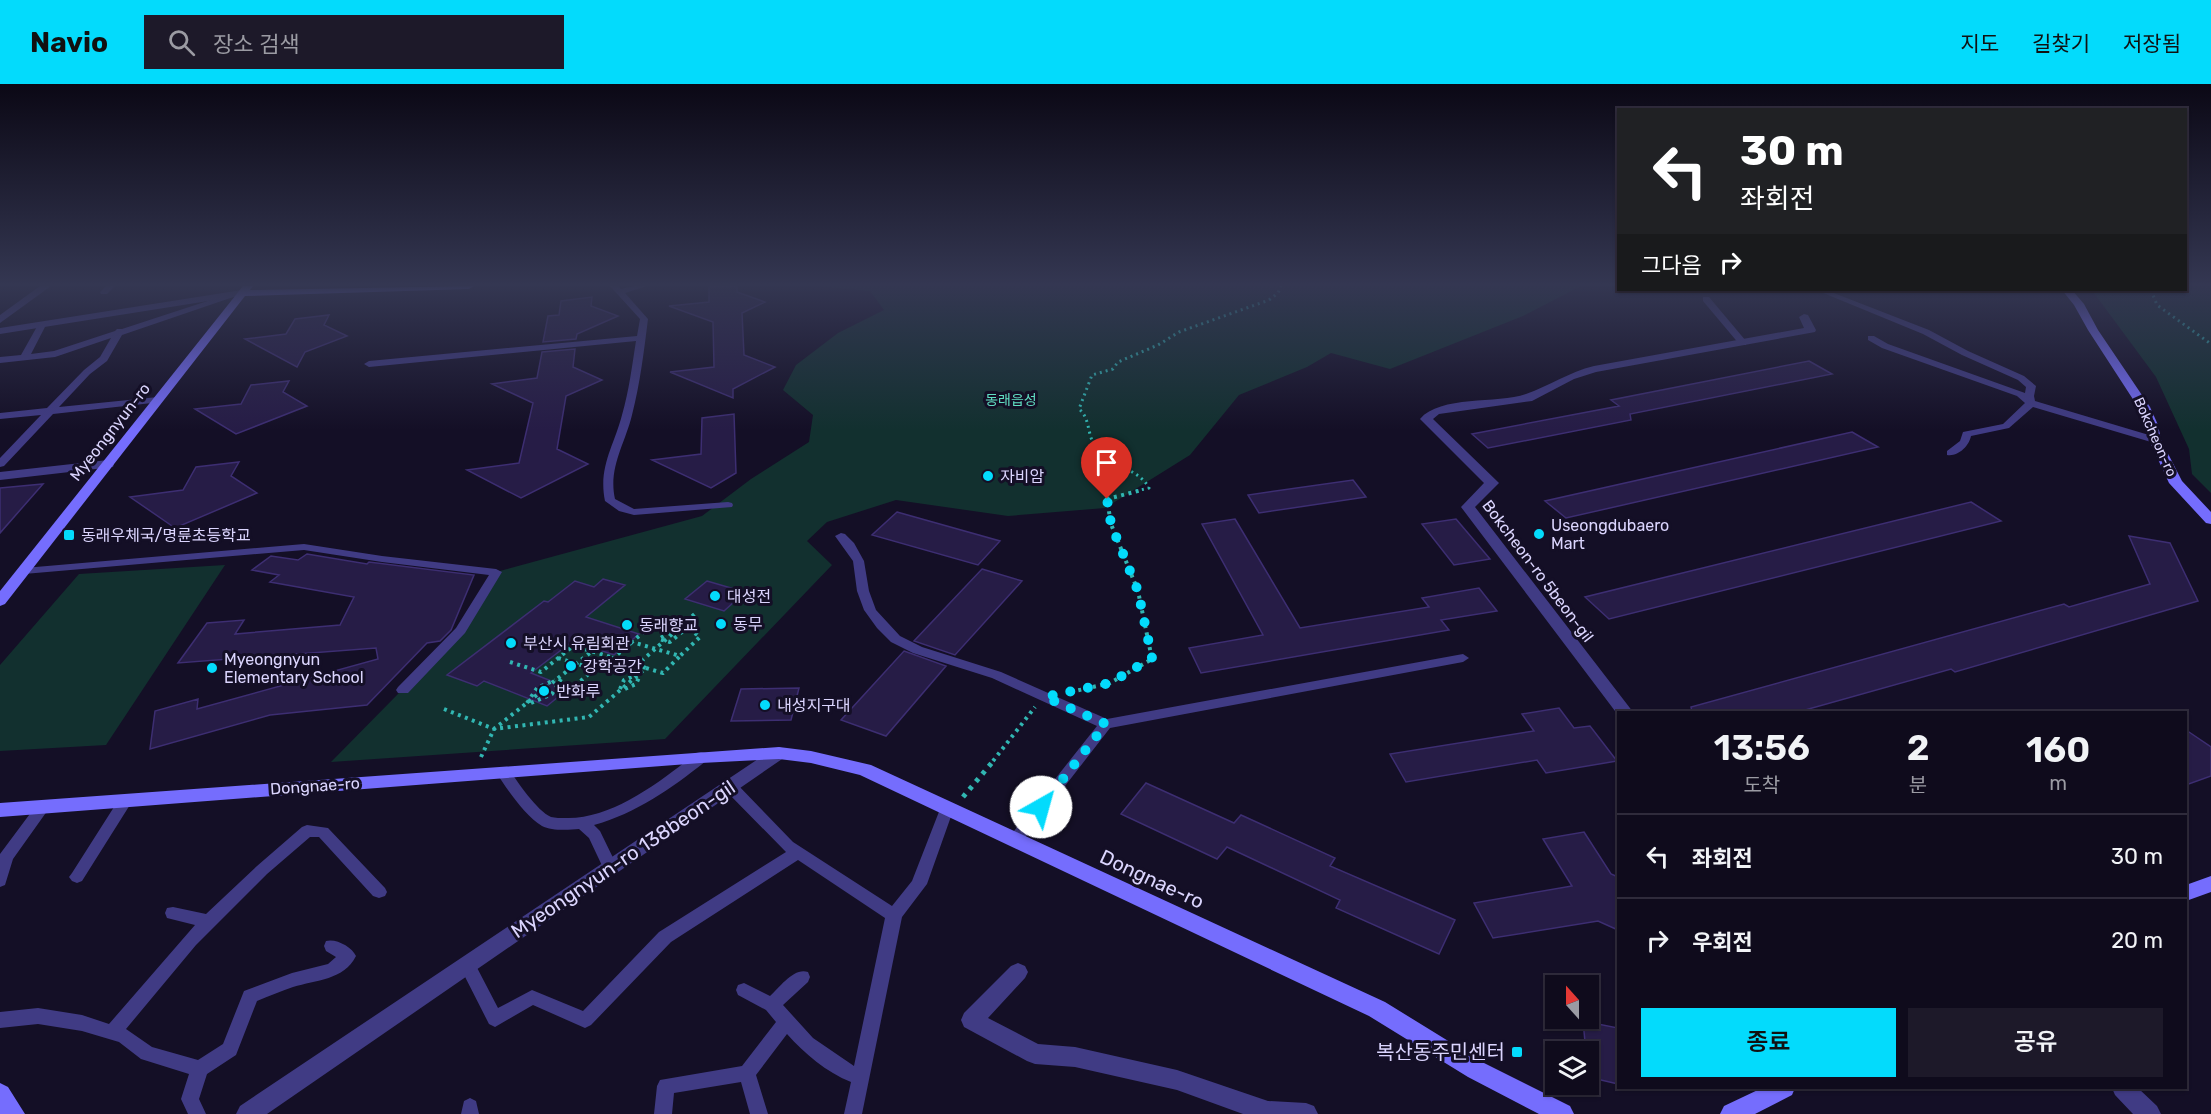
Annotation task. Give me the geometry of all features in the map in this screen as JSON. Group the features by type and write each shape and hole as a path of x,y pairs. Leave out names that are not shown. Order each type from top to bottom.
{"main road":[{"name":"Myeongnyun-ro","path":"0,601 210,334"},
{"name":"Bokcheon-ro","path":"2096,334 2144,407 2152,425 2154,440 2176,483 2211,520"},
{"name":"Dongnae-ro","path":"0,810 701,757 779,753 811,757 865,770 1377,1009 1540,1109 1562,1114"},
{"path":"2187,893 2211,884"},
{"path":"1732,1114 1782,1089"}],"street":[{"name":"Bokcheon-ro 5beon-gil","path":"1624,711 1468,507 1492,483 1426,419 1435,411 1528,398 1570,377 1594,369 1790,334"},
{"path":"0,476 108,464"},
{"name":"Myeongnyun-ro 138beon-gil","path":"248,1114 779,753"},
{"path":"1018,972 972,1020 1035,1054 1075,1057 1177,1080 1268,1112 1306,1114"},
{"path":"2124,1089 2149,1114"}],"lane":[{"path":"24,358 37,334"},
{"path":"0,360 55,354 111,334"},
{"path":"0,464 87,372 104,359 118,334"},
{"path":"642,334 626,417 608,463 606,489 610,501 623,509 634,512 728,506"},
{"path":"1735,334 1743,343"},
{"path":"1930,334 1965,353 2022,378 2031,386 2029,396 2031,403"},
{"path":"1871,338 1886,346 2020,394 2031,403 2154,440"},
{"path":"369,364 641,339"},
{"path":"0,416 158,400"},
{"path":"1951,453 1965,442 1967,434 2006,426 2031,403"},
{"path":"842,536 856,551 861,562 866,602 873,616 890,635 903,644 982,669 1106,724 1463,658"},
{"path":"24,570 304,547 382,559 496,572 461,630 404,690"},
{"path":"1015,840 1106,724"},
{"path":"503,771 527,804 547,822 583,823 633,803 676,777 701,757"},
{"path":"730,786 788,846 894,915"},
{"path":"77,877 126,800"},
{"path":"0,881 6,857 43,807"},
{"path":"854,1114 859,1077 894,915 919,884 947,808"},
{"path":"583,823 595,835 610,868"},
{"path":"113,1032 190,940 262,870 307,831 323,832 379,892"},
{"path":"467,965 495,1020 532,998 585,1020 665,937 797,853"},
{"path":"173,913 210,922"},
{"path":"197,1114 190,1099 200,1069 230,1049 250,996 292,980 333,970 348,956 332,946"},
{"path":"772,1005 802,976"},
{"path":"744,990 772,1005 807,1044 842,1070 859,1077"},
{"path":"0,1020 38,1016 82,1023 124,1036 147,1053 200,1069"},
{"path":"663,1114 666,1086 747,1073 786,1022"},
{"path":"747,1073 759,1114"}],"path":[{"path":"947,808 969,792 1026,716 1045,697 1110,683 1152,658 1138,591 1111,524 1107,499 1149,488 1143,477 1116,466 1094,444 1084,413 1079,409 1087,392 1087,382 1092,375 1113,369 1118,362 1158,345 1176,334"},
{"path":"2197,334 2211,344"},
{"path":"683,624 682,632 670,642 659,639 697,612"},
{"path":"510,662 541,672 572,646 610,658 663,673 700,637 683,624 653,624 632,642 610,658 594,669 575,686"},
{"path":"637,665 664,640"},
{"path":"632,642 680,656"},
{"path":"525,706 537,688 562,676 591,652"},
{"path":"558,658 594,669"},
{"path":"619,692 624,680 646,668"},
{"path":"444,709 494,729 589,717 619,692 636,684 641,672"},
{"path":"474,774 494,729 525,706 552,694 562,676"}],"green space":[{"name":"동래읍성","path":"837,334 1478,334 1390,369 1331,353 1307,367 1239,395 1190,455 1105,508 1008,516 896,500 827,522 807,541 832,565 665,739 331,762 461,630 496,572 702,516 751,479 809,442 813,415 783,390 796,365"},
{"path":"2124,334 2211,334 2211,493 2192,474 2189,449 2156,377"},
{"path":"225,565 106,745 0,751 0,665 79,574"}],"building":[{"path":"285,334 343,334 347,336 305,352 297,367 245,339"},
{"path":"545,334 577,334 576,339 543,342"},
{"path":"713,334 743,334 744,355 775,367 733,389 733,398 670,372 714,367"},
{"path":"575,349 573,367 602,380 566,396 557,449 588,464 521,498 467,470 519,463 533,403 492,384 537,378 542,352"},
{"path":"1809,361 1832,374 1630,414 1631,420 1488,448 1472,434 1619,406 1611,400"},
{"path":"289,381 283,392 307,406 236,434 195,409 241,404 251,385"},
{"path":"734,414 736,473 711,488 652,460 701,454 702,418"},
{"path":"1852,432 1878,447 1566,518 1545,501"},
{"path":"239,462 231,476 257,493 175,528 130,497 183,490 196,467"},
{"path":"1353,480 1366,497 1259,513 1248,495"},
{"path":"43,484 0,533 0,488"},
{"path":"1971,502 2001,521 1609,619 1585,597"},
{"path":"897,512 1000,541 978,565 872,535"},
{"path":"1235,519 1300,628 1429,607 1422,598 1479,588 1497,611 1441,620 1449,630 1201,673 1189,648 1263,635 1202,524"},
{"path":"1456,519 1490,559 1454,565 1422,524"},
{"path":"2129,536 2170,543 2198,601 1955,672 1951,669 1802,711 1692,711 1691,707 2064,604 2069,607 2150,584"},
{"path":"307,554 367,564 369,562 474,575 451,630 440,641 427,643 367,705 270,715 150,749 155,711 198,699 197,709 378,659 376,648 178,663 207,623 244,620 235,634 340,625 354,597 270,582 279,575 252,570 271,556 298,560"},
{"path":"982,569 1022,581 955,655 914,641"},
{"path":"603,579 625,585 586,617 639,634 614,655 573,641 531,673 569,688 547,706 484,681 477,686 447,675 544,601 548,602 575,581 594,587"},
{"name":"대성전","path":"707,581 745,592 724,611 685,599"},
{"path":"904,651 946,666 886,736 841,720"},
{"name":"내성지구대","path":"799,688 791,720 731,721 741,689"},
{"path":"1559,708 1574,728 1590,726 1617,761 1546,773 1537,760 1406,782 1390,754 1534,731 1522,714"},
{"path":"2187,731 2211,747 2211,776 2187,785"},
{"path":"1146,783 1234,823 1241,815 1335,858 1330,866 1455,920 1439,954 1336,908 1340,900 1227,847 1217,859 1121,814"},
{"path":"1584,832 1611,874 1617,877 1617,930 1598,921 1493,938 1474,903 1572,886 1543,839"},
{"path":"1599,1024 1617,1028 1617,1084 1599,1080 1599,1041 1585,1041 1584,1029 1599,1029"}],"place":[{"name":"자비암","path":"988,476"},
{"name":"Useongdubaero Mart","path":"1539,534"},
{"name":"동래우체국/명륜초등학교","path":"69,535"},
{"name":"대성전","path":"715,596"},
{"name":"동무","path":"721,624"},
{"name":"동래향교","path":"627,625"},
{"name":"부산시 유림회관","path":"511,643"},
{"name":"강학공간","path":"571,666"},
{"name":"Myeongnyun Elementary School","path":"212,668"},
{"name":"반화루","path":"544,691"},
{"name":"내성지구대","path":"765,705"},
{"name":"복산동주민센터","path":"1517,1052"}],"route":[{"path":"1041,807 1106,724 1045,697 1110,683 1152,658 1138,591 1111,524 1107,499"}]}
